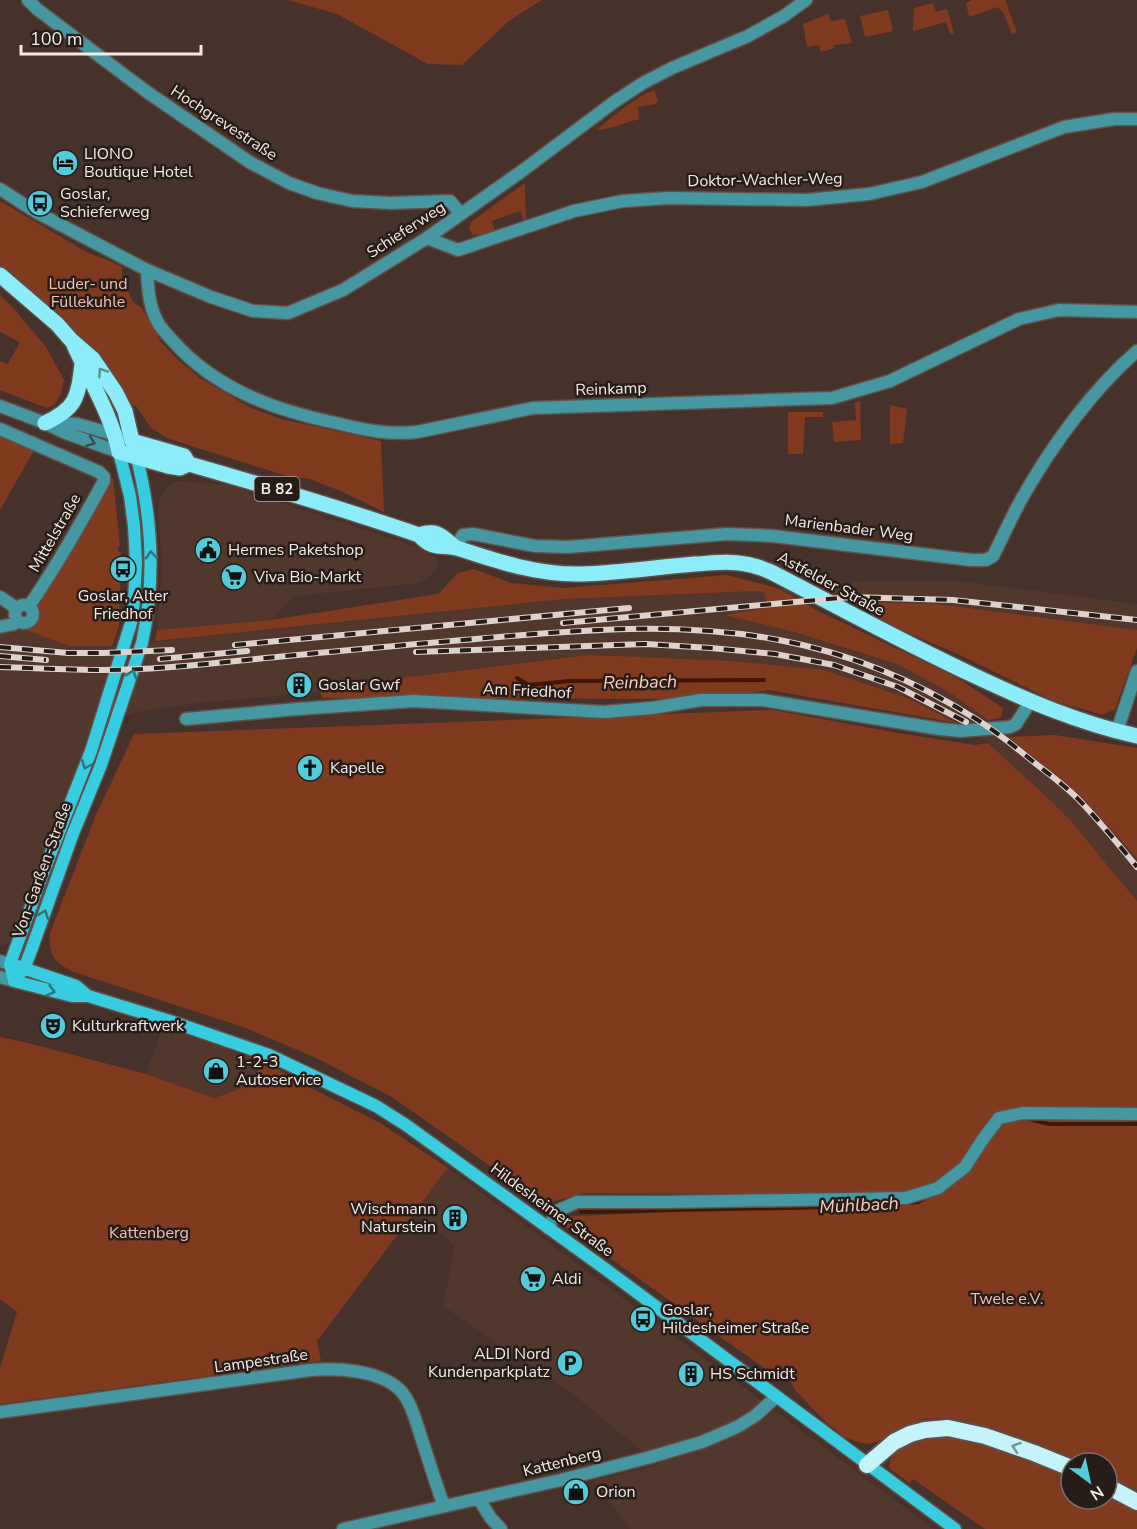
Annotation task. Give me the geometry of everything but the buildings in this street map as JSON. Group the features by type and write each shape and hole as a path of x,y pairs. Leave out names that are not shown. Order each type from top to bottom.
{"highway":[{"path":"867,1465 894,1442 910,1434 948,1428 986,1436 1059,1463"},
{"path":"1119,1492 1137,1502"}],"main road":[{"name":"Von-Garßen-Straße","path":"0,275 57,324 93,359 116,393 125,411 145,493 151,562 146,626 142,643 104,757 72,836 24,969 14,981"},
{"name":"Von-Garßen-Straße","path":"5,963 91,752 131,623 134,601 136,562 130,496 115,435 71,340"},
{"path":"45,423 58,417 74,403 79,390 82,364"},
{"name":"Astfelder Straße","path":"132,441 184,456 189,464"},
{"name":"Astfelder Straße","path":"119,452 180,468 189,464 311,499 419,535 429,532 441,535 455,547 504,563 550,573 580,574 719,562 753,565 1030,702 1078,720 1137,736"},
{"path":"5,963 14,981"},
{"name":"Hildesheimer Straße","path":"5,963 76,986 88,996"},
{"name":"Hildesheimer Straße","path":"14,981 72,996 88,996 269,1055 376,1106 406,1125 548,1228 955,1529"}],"street":[{"name":"Hochgrevestraße","path":"28,0 147,92 251,163 289,183 317,193 352,201 390,203 450,201 461,214"},
{"name":"Schieferweg","path":"0,189 36,212 147,270 211,297 253,311 288,313 343,290 427,238 643,83 672,68 748,36 784,16 806,0"},
{"name":"Doktor-Wachler-Weg","path":"427,238 458,250 574,211 622,201 680,198 807,200 869,194 922,182 1064,128 1114,119 1137,119"},
{"name":"Reinkamp","path":"147,270 148,294 152,310 161,327 184,354 216,379 251,397 298,415 377,433 397,434 534,408 832,398 890,381 1019,319 1059,310 1137,312"},
{"name":"Marienbader Weg","path":"455,547 463,535 473,534 535,546 568,547 727,534 772,536 986,560 993,556 1041,466 1094,394 1137,351"},
{"name":"Astfelder Straße","path":"0,406 119,452"},
{"name":"Astfelder Straße","path":"45,423 77,424 132,441"},
{"name":"Mittelstraße","path":"0,429 103,475 104,481 42,588 29,606 22,604 17,614"},
{"path":"0,597 17,614 14,624 0,627"},
{"path":"1117,731 1137,671"},
{"name":"Am Friedhof","path":"186,719 414,701 604,711 652,708 701,700 762,700 960,731 1010,727 1016,723 1030,702"},
{"name":"Hildesheimer Straße","path":"0,977 14,981"},
{"path":"548,1228 557,1211 577,1202 906,1198 938,1188 965,1167 999,1118 1023,1113 1137,1114"},
{"name":"Lampestraße","path":"0,1412 311,1370 369,1373 386,1380 401,1391 412,1410 444,1506"},
{"name":"Kattenberg","path":"343,1529 571,1478 702,1442 755,1416 776,1397"},
{"path":"479,1499 501,1529"}],"shaded area":[{"path":"177,481 228,485 422,549 438,560 435,572 419,583 294,596 271,620 157,630 162,567 158,506 161,495"},
{"path":"868,581 957,581 1137,604 1137,630 938,604 877,602 814,605 727,615 794,632 897,664 949,692 1012,736 1010,737 1076,792 1137,858 1137,901 1071,821 988,743 957,723 905,697 824,670 335,686 320,692 188,704 136,712 91,728 76,776 12,941 0,945 0,631 20,628 69,646 112,646 565,599 757,591"},
{"path":"163,1026 263,1061 251,1085 214,1098 146,1074"},
{"path":"448,1168 934,1529 631,1529 593,1481 659,1465 573,1394 443,1306 455,1245 414,1213"}],"green space":[{"path":"288,0 542,0 510,20 462,65 428,64 337,14"},
{"path":"972,0 1005,0 1017,32 1012,34 1003,12 998,7 969,17 966,3"},
{"path":"933,3 936,12 947,9 954,33 950,34 946,22 913,31 914,8"},
{"path":"888,10 893,31 865,37 860,16"},
{"path":"828,14 831,21 845,19 852,43 834,45 834,48 821,52 819,45 807,47 803,24"},
{"path":"654,90 658,101 656,104 638,107 639,119 596,130 631,103"},
{"path":"525,183 526,220 524,221 520,211 492,221 495,231 480,235 472,234 469,228 471,222"},
{"name":"Luder- und Füllekuhle","path":"0,201 88,253 122,267 122,277 133,302 142,308 161,342 200,378 251,408 281,419 381,441 384,512 310,479 287,476 169,439 151,428 136,406 128,404 0,268"},
{"path":"0,295 46,347 64,380 61,394 54,405 47,408 0,390 0,361 8,364 20,342 0,332"},
{"path":"860,401 861,440 834,442 832,422 856,420 855,403"},
{"path":"890,405 907,409 903,443 890,444"},
{"path":"788,412 823,412 823,417 805,417 803,454 788,454"},
{"path":"0,431 36,447 0,510"},
{"path":"113,478 120,546 118,552 121,552 119,626 112,646 69,646 20,628"},
{"path":"140,502 146,561 139,636 135,635 142,561 136,503"},
{"path":"474,569 511,583 565,588 727,575 777,588 814,609 956,677 1003,708 1001,718 988,720 949,692 897,664 794,632 725,615 766,608 765,593 757,591 565,599 155,641 157,630 271,620 438,594 458,573"},
{"path":"877,602 938,604 1137,630 1137,648 1115,709 1103,715 1054,701 958,654 869,617"},
{"path":"590,655 731,661 824,670 905,697 957,723 769,690 702,699 323,698 320,692 335,686"},
{"path":"773,710 975,745 988,743 1071,821 1137,901 1137,1108 998,1115 964,1166 936,1186 910,1195 584,1193 544,1204 392,1097 314,1057 243,1027 74,972 57,961 50,947 50,933 96,815 134,734"},
{"path":"106,727 109,728 58,862 54,861"},
{"path":"1055,735 1137,748 1137,858 1076,792 1009,737"},
{"name":"Kattenberg","path":"0,1037 146,1074 214,1098 251,1085 263,1061 380,1123 448,1168 317,1341 321,1361 0,1404 0,1368 17,1312 0,1299"},
{"name":"Twele e.V.","path":"1023,1115 1137,1122 1137,1490 1119,1482 1119,1451 1059,1451 1059,1455 993,1429 951,1418 924,1419 869,1444 856,1442 843,1436 795,1390 791,1382 781,1380 565,1226 561,1217 909,1200 939,1189 1000,1119"},
{"path":"951,1437 994,1447 1059,1471 1059,1511 1119,1511 1119,1500 1137,1509 1137,1529 985,1529 913,1479 909,1483 889,1468 896,1451 903,1446 932,1438"}],"waterway":[{"name":"Reinbach","path":"517,678 528,685 570,681 764,680"},
{"name":"Mühlbach","path":"1025,1118 1049,1124 1137,1124"},
{"name":"Mühlbach","path":"909,1203 918,1202 927,1197"},
{"name":"Mühlbach","path":"581,1212 901,1204"}],"railway":[{"path":"563,623 851,597 953,600 1137,620"},
{"path":"235,645 629,608"},
{"path":"0,667 104,670 161,668 360,649 621,629 700,630 779,640 831,652 881,670 930,692 976,719 1069,790 1137,867"},
{"path":"416,652 646,644 775,654 834,665 898,687 966,722"},
{"path":"0,647 68,653 172,650"},
{"path":"160,659 247,651"},
{"path":"0,656 46,660"}],"place":[{"name":"LIONO Boutique Hotel","path":"65,163"},
{"name":"Goslar, Schieferweg","path":"40,203"},
{"name":"Hermes Paketshop","path":"208,550"},
{"name":"Goslar, Alter Friedhof","path":"123,569"},
{"name":"Viva Bio-Markt","path":"234,577"},
{"name":"Goslar Gwf","path":"299,685"},
{"name":"Kapelle","path":"310,768"},
{"name":"Kulturkraftwerk","path":"53,1026"},
{"name":"1-2-3 Autoservice","path":"216,1071"},
{"name":"Wischmann Naturstein","path":"455,1218"},
{"name":"Aldi","path":"533,1279"},
{"name":"Goslar, Hildesheimer Straße","path":"643,1319"},
{"name":"ALDI Nord Kundenparkplatz","path":"570,1363"},
{"name":"HS Schmidt","path":"691,1374"},
{"name":"Orion","path":"576,1492"}]}
